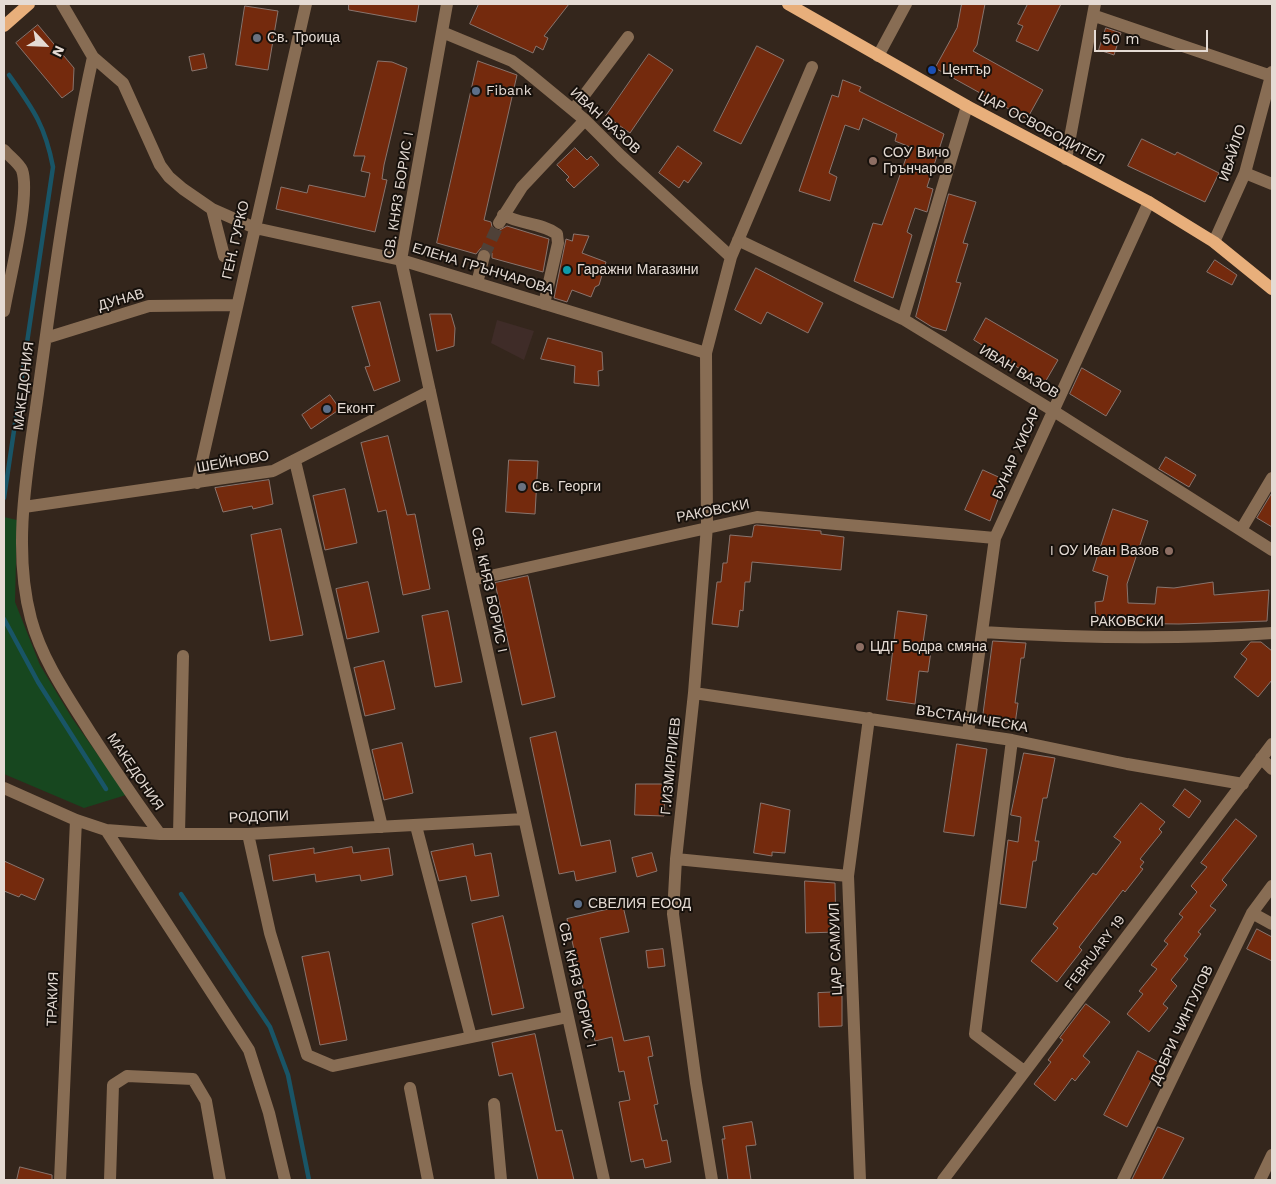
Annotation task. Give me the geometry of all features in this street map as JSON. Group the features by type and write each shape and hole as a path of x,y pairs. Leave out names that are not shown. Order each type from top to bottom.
{"main road":[{"path":"4,26 29,4"},
{"name":"ЦАР ОСВОБОДИТЕЛ","path":"788,4 967,106 1149,202 1214,242 1272,289"}],"street":[{"name":"ЕЛЕНА ГРЪНЧАРОВА","path":"62,4 92,57 123,84 160,165 168,177 212,209 255,228 401,260 706,352"},
{"name":"ГЕН. ГУРКО","path":"197,483 306,4"},
{"name":"СВ. КНЯЗ БОРИС I","path":"447,4 401,260 604,1180"},
{"path":"878,56 906,4"},
{"path":"1066,159 1095,10 1272,74"},
{"name":"ИВАН ВАЗОВ","path":"442,32 512,61 585,120 621,156 732,257"},
{"path":"573,110 628,37"},
{"name":"МАКЕДОНИЯ","path":"92,57 78,125 46,338 24,507 25,591 32,622 42,649 54,673 137,804 160,834"},
{"name":"Г.ИЗМИРЛИЕВ","path":"712,1180 696,1083 673,914 676,860 694,693 707,526 706,352 738,240 812,67"},
{"name":"ИВАЙЛО","path":"1214,242 1245,173 1272,74"},
{"path":"903,319 967,106"},
{"path":"544,304 549,275 558,243 557,234 551,229 501,219 522,187 585,120"},
{"path":"4,150 22,169 24,186 22,216 4,311"},
{"path":"1245,173 1272,184"},
{"name":"БУНАР ХИСАР","path":"968,733 995,538 1052,410 1149,202"},
{"path":"212,209 224,256"},
{"name":"ИВАН ВАЗОВ","path":"738,240 903,319 1052,410 1272,550"},
{"path":"477,283 484,256"},
{"name":"ДУНАВ","path":"46,338 149,306 236,305"},
{"name":"ШЕЙНОВО","path":"24,507 273,471 430,391"},
{"path":"295,461 382,827"},
{"path":"1241,530 1272,478"},
{"name":"РАКОВСКИ","path":"472,580 707,526 757,517 995,538"},
{"name":"РАКОВСКИ","path":"982,632 1117,638 1212,637 1272,633"},
{"path":"179,834 183,656"},
{"name":"ВЪСТАНИЧЕСКА","path":"694,693 1012,740 1127,764 1243,784"},
{"name":"ЦАР САМУИЛ","path":"860,1180 848,876 869,718"},
{"path":"1012,740 975,1034 1024,1071"},
{"name":"FEBRUARY 19","path":"943,1180 1272,744"},
{"path":"1262,758 1272,769"},
{"name":"РОДОПИ","path":"4,788 76,820 106,830 160,834 248,834 524,819"},
{"name":"ТРАКИЯ","path":"60,1180 76,820"},
{"path":"416,826 471,1037"},
{"path":"106,830 249,1050 269,1113 285,1180"},
{"path":"248,834 270,933 307,1055 333,1066 568,1017"},
{"path":"676,860 848,876"},
{"name":"ДОБРИ ЧИНТУЛОВ","path":"1123,1180 1252,913 1272,886"},
{"path":"1252,913 1272,924"},
{"path":"110,1180 113,1085 127,1076 193,1079 206,1101 220,1180"},
{"path":"410,1088 428,1180"},
{"path":"494,1104 501,1180"},
{"path":"1260,1180 1272,1155"}],"shaded area":[{"path":"497,320 534,331 524,360 491,343"}],"green space":[{"path":"4,517 17,520 15,602 40,665 72,718 126,795 84,808 4,774"}],"building":[{"path":"349,4 419,4 416,22 349,10"},
{"path":"479,4 569,4 544,36 548,38 543,50 536,46 533,53 470,24"},
{"path":"962,4 985,4 977,45 973,51 1043,90 1027,119 935,68 957,28"},
{"path":"1028,4 1061,4 1038,51 1016,41 1023,26 1018,24"},
{"name":"Св. Троица","path":"245,6 278,11 268,70 236,65"},
{"path":"38,25 74,68 73,90 62,98 16,43"},
{"path":"1106,28 1121,33 1114,55 1099,50"},
{"path":"757,46 784,60 741,144 714,131"},
{"path":"204,54 207,68 192,71 189,57"},
{"path":"649,54 673,70 630,133 606,116"},
{"path":"378,61 392,62 407,68 384,165 382,179 387,180 375,232 276,209 281,187 307,193 309,185 365,197 370,173 361,171 365,156 354,156"},
{"path":"478,61 517,75 484,220 491,222 492,227 498,231 507,226 549,239 543,272 492,258 492,253 486,248 481,248 476,254 437,243"},
{"path":"843,80 861,87 859,91 944,134 927,187 933,189 927,212 915,208 907,232 912,235 893,298 854,281 873,223 882,225 910,147 895,141 897,134 863,118 859,130 845,125 829,173 837,177 830,201 799,191 832,95 838,97"},
{"path":"1142,139 1175,155 1177,152 1219,173 1205,202 1128,166"},
{"path":"678,146 702,163 688,183 684,180 679,188 659,173"},
{"path":"575,148 587,160 591,156 599,165 574,188 566,180 569,177 557,165"},
{"path":"949,194 976,202 963,243 968,244 956,282 961,283 946,331 932,327 916,317"},
{"path":"574,234 589,236 582,253 606,262 599,285 595,287 591,297 572,290 567,302 554,298 566,239 572,241"},
{"path":"1215,260 1237,275 1232,285 1207,272"},
{"path":"756,268 823,303 808,333 767,312 761,324 735,310"},
{"path":"380,302 400,381 374,391 365,367 370,366 352,307"},
{"path":"430,314 451,314 455,328 454,346 437,351"},
{"path":"986,318 1058,360 1044,384 974,340"},
{"path":"548,338 602,352 603,370 598,371 599,386 574,383 575,366 541,359"},
{"path":"1082,368 1121,391 1106,416 1070,394"},
{"path":"330,395 340,409 311,429 302,415"},
{"path":"388,436 407,515 415,514 430,589 403,595 386,510 378,512 361,443"},
{"path":"1166,457 1196,475 1189,487 1159,469"},
{"name":"Св. Георги","path":"509,460 538,461 535,514 506,512"},
{"path":"983,470 1005,480 990,521 965,510"},
{"path":"269,480 273,504 253,509 252,506 223,512 215,488"},
{"path":"345,489 357,543 325,550 313,496"},
{"path":"1272,493 1272,527 1257,518"},
{"path":"1113,509 1148,521 1127,584 1128,603 1155,604 1157,587 1174,588 1213,582 1214,595 1269,590 1267,621 1179,624 1096,623 1095,602 1103,601 1108,576 1093,571"},
{"path":"754,526 821,531 821,534 844,537 841,570 752,562 750,582 745,582 743,611 740,610 738,627 712,624 717,582 721,582 723,563 727,563 730,535 752,537"},
{"path":"281,529 303,635 270,641 251,535"},
{"path":"528,576 555,697 522,705 495,583"},
{"path":"368,582 379,632 347,639 336,589"},
{"path":"448,611 462,682 435,687 422,616"},
{"path":"898,611 927,615 922,650 931,651 928,672 919,671 915,704 887,700"},
{"path":"993,641 1026,643 1024,658 1021,658 1015,703 1018,703 1015,724 990,721 990,718 983,717"},
{"path":"1251,642 1261,642 1272,651 1272,680 1258,697 1234,677 1247,659 1241,654"},
{"path":"384,661 395,709 365,716 354,668"},
{"path":"556,732 581,846 610,840 616,872 576,881 574,871 559,874 530,738"},
{"path":"402,743 413,793 384,800 372,750"},
{"path":"957,744 987,749 974,836 944,832"},
{"path":"1024,753 1055,758 1047,798 1043,798 1035,841 1039,841 1036,861 1033,861 1026,908 1000,904 1008,840 1018,842 1021,817 1011,815"},
{"path":"636,784 665,784 664,816 635,815"},
{"path":"1185,789 1201,801 1189,818 1173,806"},
{"path":"761,803 790,810 785,853 772,852 772,856 754,853"},
{"path":"1141,803 1165,822 1159,829 1162,832 1140,859 1144,862 1140,867 1143,869 1125,892 1123,890 1079,947 1082,950 1057,982 1031,961 1058,928 1053,924 1093,873 1096,875 1121,842 1114,837"},
{"path":"1236,819 1257,836 1222,880 1227,885 1210,906 1216,910 1198,932 1201,934 1184,956 1188,959 1171,980 1177,986 1163,1004 1168,1008 1149,1032 1127,1014 1143,994 1139,991 1157,969 1151,965 1168,944 1164,941 1183,917 1179,914 1197,892 1191,886 1207,867 1201,863"},
{"path":"473,844 475,856 491,853 499,896 471,901 466,876 439,881 431,852"},
{"path":"352,847 353,853 389,848 393,875 361,881 360,875 316,882 315,874 273,881 269,855 314,848 314,853"},
{"path":"652,853 657,871 637,877 632,858"},
{"path":"4,861 44,879 35,900 21,894 19,897 4,891"},
{"path":"805,881 835,883 836,932 806,933"},
{"path":"623,906 629,932 600,938 624,1041 649,1036 653,1056 648,1057 658,1104 654,1105 662,1141 667,1140 671,1162 645,1168 643,1159 631,1162 619,1102 630,1100 624,1071 619,1072 612,1037 595,1041 567,919"},
{"path":"503,916 524,1008 492,1015 472,924"},
{"path":"1257,929 1272,937 1272,961 1247,949"},
{"path":"663,949 665,966 648,968 646,951"},
{"path":"329,952 347,1040 320,1045 302,957"},
{"path":"842,992 842,1026 819,1027 818,993"},
{"path":"1086,1004 1110,1022 1083,1056 1090,1062 1075,1081 1072,1078 1055,1101 1034,1084 1051,1062 1048,1060 1063,1040 1060,1038"},
{"path":"535,1034 556,1131 562,1130 574,1180 538,1180 512,1073 499,1076 492,1043"},
{"path":"1138,1051 1160,1063 1127,1127 1104,1115"},
{"path":"752,1122 756,1145 746,1146 751,1180 728,1180 722,1139 725,1139 723,1127"},
{"path":"1158,1127 1184,1138 1162,1180 1132,1180"},
{"path":"20,1167 52,1175 52,1180 17,1180"}],"waterway":[{"path":"4,498 53,167 42,128 9,75"},
{"path":"4,619 38,682 106,789"},
{"path":"181,894 270,1027 288,1075 309,1180"}],"tunnel":[{"path":"484,256 499,223"}],"place":[{"name":"Св. Троица","path":"257,38"},
{"name":"Център","path":"932,70"},
{"name":"Fibank","path":"476,91"},
{"name":"СОУ Вичо Грънчаров","path":"873,161"},
{"name":"Гаражни Магазини","path":"567,270"},
{"name":"Еконт","path":"327,409"},
{"name":"Св. Георги","path":"522,487"},
{"name":"I ОУ Иван Вазов","path":"1169,551"},
{"name":"ЦДГ Бодра смяна","path":"860,647"},
{"name":"СВЕЛИЯ ЕООД","path":"578,904"}]}
